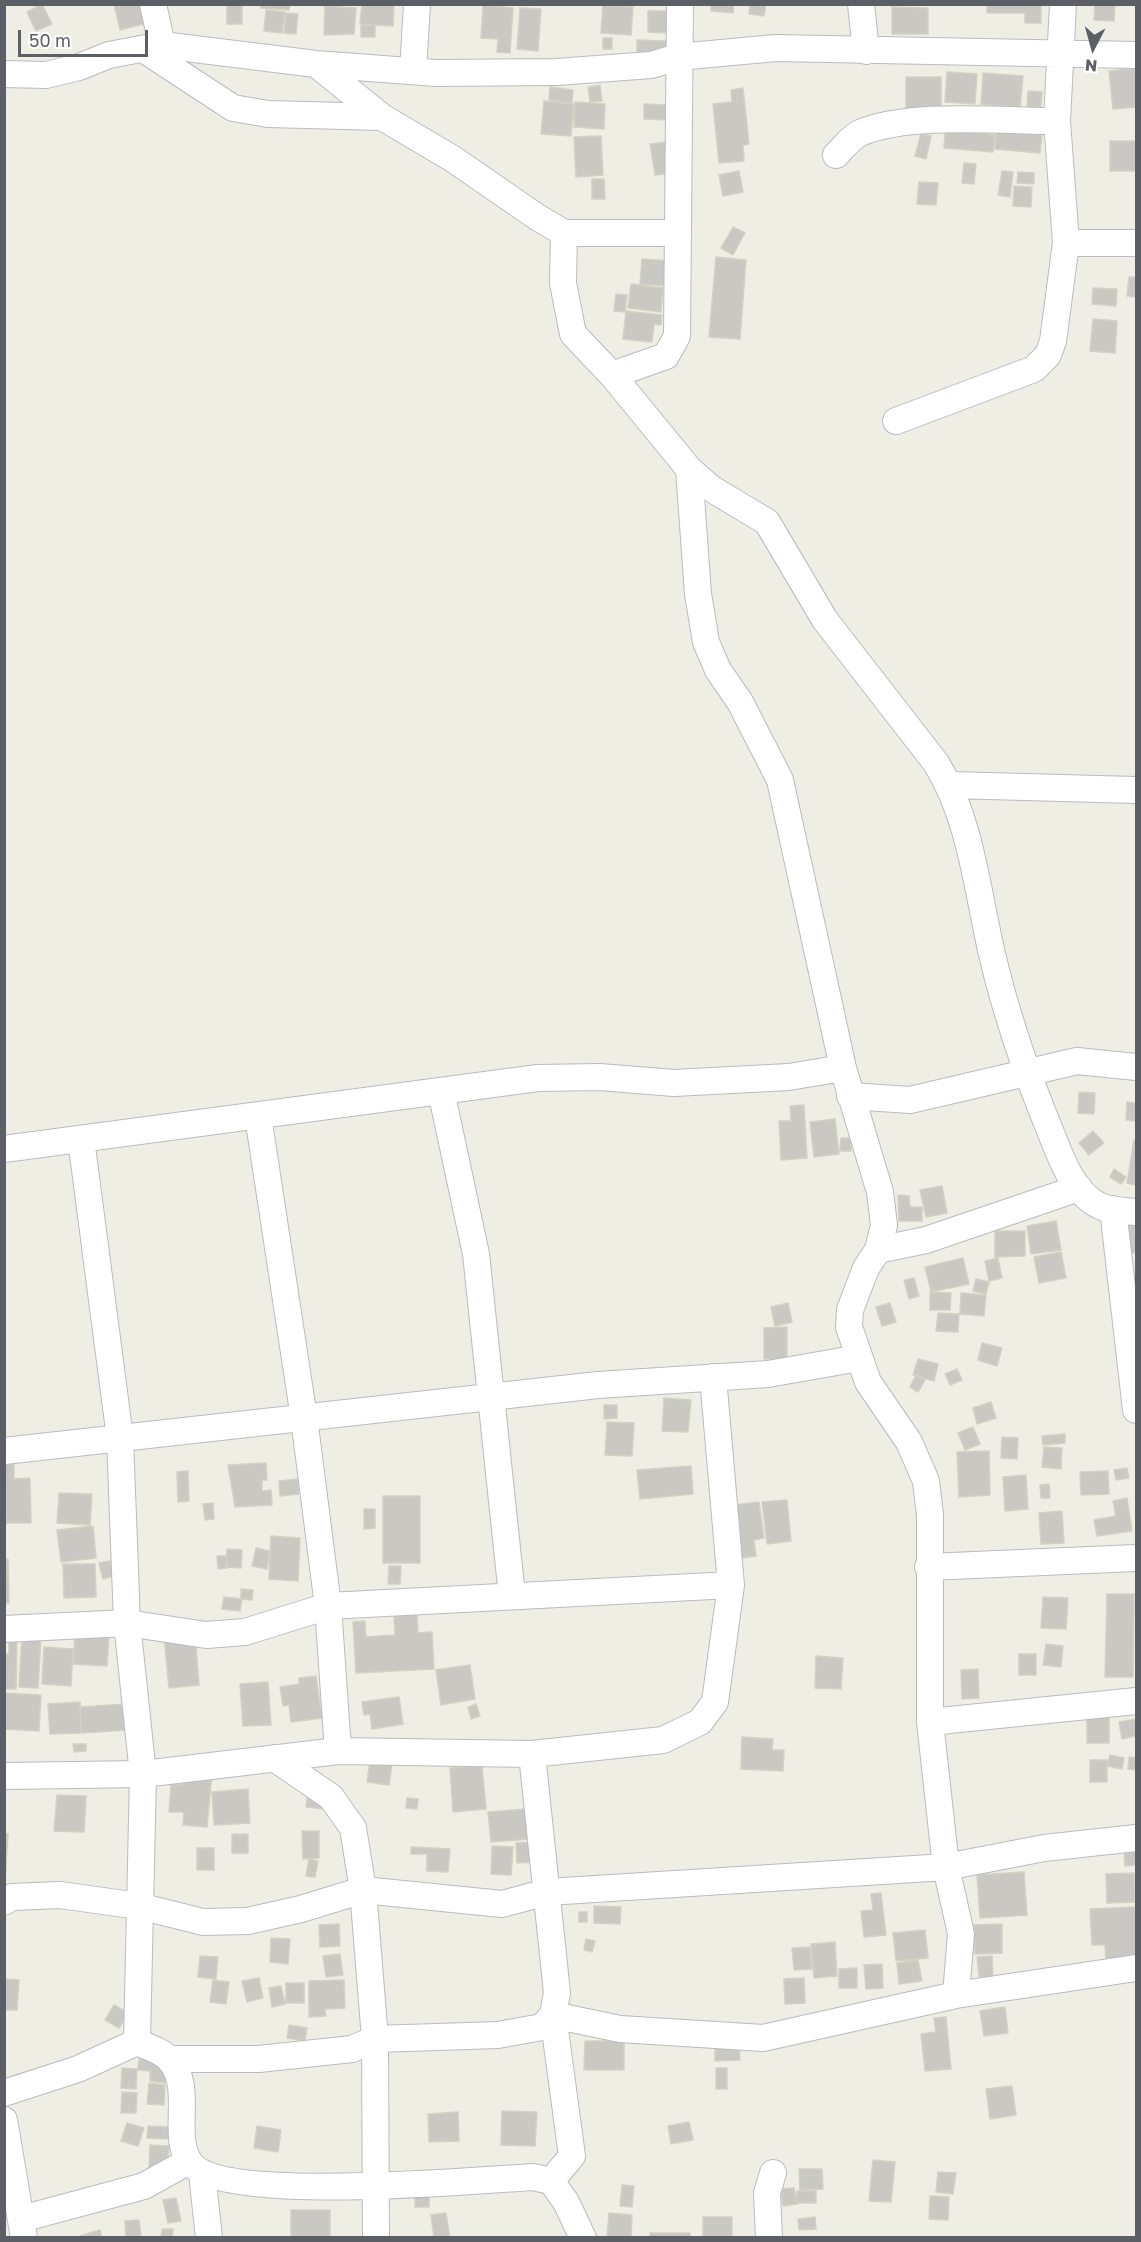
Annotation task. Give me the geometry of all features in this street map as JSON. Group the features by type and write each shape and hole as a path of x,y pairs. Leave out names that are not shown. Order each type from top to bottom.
{"street":[{"path":"152,47 153,4"},
{"path":"413,71 417,4"},
{"path":"612,375 666,356 678,336 676,233 680,4"},
{"path":"861,4 866,51"},
{"path":"896,421 1034,369 1048,355 1060,301 1066,243 1057,121 1063,4"},
{"path":"152,47 233,108 268,114 382,117"},
{"path":"4,74 46,75 79,67 109,55 152,47 316,64 413,71 556,72 651,65 678,57 776,48 1137,55"},
{"path":"316,64 382,117 453,159 537,218 564,233 676,233"},
{"path":"836,155 858,134 891,124 939,121 1057,121"},
{"path":"564,233 563,283 573,334 612,375 688,469 712,489 766,522 825,620 936,763 950,785 965,831 993,957 1026,1071 1061,1158 1078,1188 1101,1207 1125,1210 1137,1410"},
{"path":"1066,243 1137,243"},
{"path":"688,469 698,594 705,642 718,670 740,702 780,780 843,1068 880,1192 884,1225 878,1250 866,1268 850,1310 849,1327 868,1382 909,1442 926,1481 930,1515 928,1567 930,1722 946,1867 961,1934 956,1995"},
{"path":"950,785 1137,790"},
{"path":"850,1096 910,1100 961,1090 1026,1071 1077,1061 1137,1067"},
{"path":"4,1149 538,1078 600,1077 674,1083 789,1077 843,1068"},
{"path":"441,1091 476,1254 512,1596"},
{"path":"258,1116 304,1418 328,1606 338,1751"},
{"path":"81,1139 120,1438 127,1623 143,1774 137,2042"},
{"path":"878,1250 926,1240 1078,1188"},
{"path":"4,1450 598,1384 768,1374 859,1358"},
{"path":"4,1776 143,1774 338,1751 532,1754 663,1740 700,1722 715,1702 731,1585 712,1377"},
{"path":"928,1567 1137,1558"},
{"path":"4,1629 127,1623 206,1635 245,1632 328,1606 731,1585"},
{"path":"930,1722 1137,1701"},
{"path":"532,1754 557,1993 553,2015 572,2156 551,2181"},
{"path":"274,1758 332,1797 353,1828 363,1890 375,2039 376,2238"},
{"path":"4,1902 12,1897 60,1895 139,1906 203,1922 248,1921 301,1910 363,1890 502,1904 547,1892 946,1867 1044,1848 1137,1838"},
{"path":"553,2015 620,2029 762,2038 956,1995 1137,1968"},
{"path":"137,2042 169,2059 259,2059 352,2049 375,2039 498,2035 542,2027 553,2015"},
{"path":"4,2093 78,2069 137,2042"},
{"path":"169,2059 179,2080 183,2138 195,2167 209,2238"},
{"path":"4,2120 22,2228 195,2167 251,2183 374,2186 533,2177 551,2181 566,2202 583,2238"},
{"path":"769,2238 767,2193 773,2173"}],"building":[{"path":"42,4 52,24 36,31 27,12"},
{"path":"114,4 142,4 147,23 120,30"},
{"path":"227,4 242,4 242,24 227,24"},
{"path":"261,4 290,4 289,10 261,8"},
{"path":"362,4 394,4 393,26 360,24"},
{"path":"711,4 734,4 733,13 711,11"},
{"path":"750,4 766,4 764,16 749,14"},
{"path":"987,4 1041,4 1041,23 1025,23 1025,13 987,13"},
{"path":"1095,4 1115,4 1114,21 1094,20"},
{"path":"483,5 513,8 510,53 497,52 498,39 481,38"},
{"path":"603,5 633,7 631,35 601,33"},
{"path":"325,6 356,8 354,34 324,35"},
{"path":"892,7 928,8 928,34 892,34"},
{"path":"520,8 541,9 538,51 517,49"},
{"path":"266,10 285,12 282,33 264,31"},
{"path":"648,11 669,11 669,33 648,32"},
{"path":"286,13 298,14 296,34 284,33"},
{"path":"361,25 375,25 375,37 361,37"},
{"path":"603,38 612,38 612,49 603,49"},
{"path":"637,40 667,41 667,58 637,57"},
{"path":"1136,68 1136,107 1113,109 1109,71"},
{"path":"947,72 977,74 975,104 945,102"},
{"path":"983,73 1023,76 1020,108 981,104"},
{"path":"906,77 941,77 941,117 906,116"},
{"path":"600,85 602,101 590,102 588,87"},
{"path":"550,87 573,90 572,103 549,100"},
{"path":"743,88 749,144 743,145 744,161 719,163 713,104 732,102 731,90"},
{"path":"1028,91 1042,92 1041,107 1027,106"},
{"path":"544,101 574,104 571,136 541,134"},
{"path":"575,102 605,104 604,129 574,127"},
{"path":"644,104 669,105 668,120 644,119"},
{"path":"946,120 987,124 986,134 995,135 993,152 944,148"},
{"path":"997,123 1043,126 1040,153 995,149"},
{"path":"921,134 931,136 926,159 915,156"},
{"path":"601,136 603,175 576,177 574,137"},
{"path":"1110,141 1136,141 1136,171 1110,171"},
{"path":"667,142 672,173 655,175 650,144"},
{"path":"964,163 976,164 974,184 962,183"},
{"path":"739,171 743,192 723,196 719,175"},
{"path":"1002,171 1013,172 1010,197 998,195"},
{"path":"1018,172 1034,173 1034,184 1017,183"},
{"path":"592,179 604,179 605,199 592,199"},
{"path":"919,182 938,183 936,205 917,204"},
{"path":"1014,186 1032,187 1031,207 1013,206"},
{"path":"733,227 745,233 733,255 721,248"},
{"path":"716,257 746,260 740,339 709,337"},
{"path":"642,259 670,261 668,286 640,284"},
{"path":"1129,277 1136,277 1136,297 1127,296"},
{"path":"631,284 663,288 661,312 628,308"},
{"path":"1093,288 1117,289 1116,306 1092,304"},
{"path":"616,294 627,295 625,312 614,311"},
{"path":"626,311 662,315 661,325 654,324 652,342 623,339"},
{"path":"1093,319 1117,321 1115,353 1090,351"},
{"path":"1079,1092 1095,1093 1094,1114 1078,1113"},
{"path":"1127,1102 1136,1103 1136,1121 1126,1120"},
{"path":"804,1105 807,1158 781,1160 779,1121 791,1121 790,1106"},
{"path":"835,1119 839,1154 814,1157 810,1122"},
{"path":"1093,1131 1104,1143 1089,1155 1079,1143"},
{"path":"841,1138 851,1138 851,1151 840,1151"},
{"path":"1134,1140 1136,1140 1136,1185 1127,1183"},
{"path":"1114,1169 1126,1177 1121,1184 1110,1177"},
{"path":"942,1186 947,1213 926,1217 920,1190"},
{"path":"898,1195 909,1196 910,1207 922,1207 922,1221 899,1221"},
{"path":"1056,1221 1061,1250 1031,1254 1027,1226"},
{"path":"1129,1225 1136,1225 1136,1253 1128,1253"},
{"path":"995,1231 1025,1231 1025,1256 995,1257"},
{"path":"1061,1252 1066,1278 1039,1283 1034,1257"},
{"path":"963,1258 969,1284 931,1292 925,1267"},
{"path":"998,1258 1002,1278 989,1281 985,1261"},
{"path":"914,1278 919,1296 909,1299 904,1280"},
{"path":"976,1279 989,1282 986,1294 973,1291"},
{"path":"930,1292 951,1293 950,1310 930,1310"},
{"path":"961,1293 986,1295 984,1316 960,1314"},
{"path":"788,1303 792,1322 775,1326 771,1307"},
{"path":"890,1303 896,1322 882,1326 876,1307"},
{"path":"938,1313 959,1314 958,1332 936,1331"},
{"path":"787,1327 787,1359 764,1359 764,1328"},
{"path":"982,1343 1002,1348 997,1366 978,1360"},
{"path":"918,1359 938,1364 934,1381 913,1375"},
{"path":"957,1369 962,1380 950,1385 945,1374"},
{"path":"916,1375 925,1380 918,1392 910,1387"},
{"path":"664,1398 691,1400 688,1432 662,1431"},
{"path":"991,1402 996,1418 977,1424 973,1408"},
{"path":"604,1405 617,1405 617,1418 604,1419"},
{"path":"607,1422 634,1423 632,1456 605,1455"},
{"path":"973,1427 980,1444 965,1450 958,1433"},
{"path":"1065,1434 1065,1443 1043,1445 1042,1436"},
{"path":"1002,1437 1018,1438 1017,1459 1001,1458"},
{"path":"1044,1447 1062,1448 1061,1469 1042,1467"},
{"path":"989,1451 990,1495 959,1497 957,1452"},
{"path":"5,1463 14,1463 14,1479 30,1478 31,1523 6,1523"},
{"path":"266,1463 267,1480 262,1480 262,1491 271,1490 272,1505 235,1507 228,1465"},
{"path":"691,1466 693,1494 640,1499 637,1470"},
{"path":"1127,1468 1129,1478 1116,1480 1114,1470"},
{"path":"188,1471 189,1501 178,1502 177,1472"},
{"path":"1108,1471 1109,1494 1081,1495 1080,1472"},
{"path":"1026,1475 1028,1509 1005,1511 1003,1477"},
{"path":"298,1479 299,1494 280,1496 279,1481"},
{"path":"1049,1484 1050,1498 1041,1498 1040,1485"},
{"path":"59,1493 92,1494 90,1525 57,1523"},
{"path":"383,1496 420,1496 420,1563 383,1563"},
{"path":"1127,1498 1132,1531 1097,1536 1094,1520 1116,1516 1113,1501"},
{"path":"787,1500 791,1541 767,1544 762,1502"},
{"path":"759,1502 764,1538 754,1540 756,1556 741,1558 734,1505"},
{"path":"213,1503 214,1519 205,1520 203,1504"},
{"path":"364,1509 375,1509 375,1528 364,1529"},
{"path":"1062,1511 1064,1543 1041,1544 1039,1513"},
{"path":"93,1526 96,1558 61,1562 57,1530"},
{"path":"271,1536 300,1538 298,1581 269,1579"},
{"path":"256,1548 270,1551 267,1569 252,1566"},
{"path":"227,1549 242,1550 241,1568 226,1567"},
{"path":"217,1556 226,1556 227,1568 218,1569"},
{"path":"4,1559 8,1559 9,1603 4,1603"},
{"path":"110,1561 114,1576 103,1579 99,1563"},
{"path":"63,1564 95,1564 96,1597 64,1598"},
{"path":"389,1566 401,1566 400,1584 388,1584"},
{"path":"241,1589 253,1590 252,1600 241,1599"},
{"path":"1107,1594 1134,1594 1133,1677 1105,1677"},
{"path":"224,1597 242,1599 240,1611 222,1609"},
{"path":"1043,1597 1068,1598 1066,1629 1041,1628"},
{"path":"417,1615 418,1633 432,1632 434,1669 356,1673 353,1622 365,1621 366,1637 395,1635 394,1616"},
{"path":"195,1633 199,1685 169,1688 164,1636"},
{"path":"75,1634 109,1635 107,1666 73,1664"},
{"path":"22,1636 41,1637 38,1688 19,1687"},
{"path":"9,1639 17,1639 16,1689 4,1689 4,1654 9,1654"},
{"path":"1046,1644 1063,1646 1061,1667 1043,1665"},
{"path":"44,1647 73,1649 71,1686 42,1684"},
{"path":"1019,1654 1036,1654 1036,1675 1019,1675"},
{"path":"816,1656 843,1658 841,1689 815,1688"},
{"path":"470,1665 475,1699 441,1705 436,1670"},
{"path":"978,1669 979,1698 962,1699 961,1670"},
{"path":"316,1676 322,1718 291,1722 289,1705 283,1706 280,1687 299,1684 299,1678"},
{"path":"268,1682 271,1725 243,1726 240,1684"},
{"path":"4,1693 41,1695 39,1731 4,1729"},
{"path":"399,1697 403,1724 372,1729 370,1714 364,1715 362,1702"},
{"path":"80,1702 81,1733 50,1734 48,1704"},
{"path":"126,1704 128,1730 81,1733 80,1707"},
{"path":"476,1704 480,1716 471,1719 468,1707"},
{"path":"1087,1713 1109,1713 1109,1743 1087,1743"},
{"path":"1136,1719 1136,1736 1122,1739 1119,1722"},
{"path":"742,1737 773,1739 772,1750 784,1750 783,1771 741,1769"},
{"path":"73,1744 86,1744 86,1751 74,1752"},
{"path":"1110,1755 1124,1758 1122,1769 1107,1766"},
{"path":"1129,1757 1136,1758 1136,1770 1128,1769"},
{"path":"1090,1760 1107,1760 1107,1782 1090,1782"},
{"path":"370,1761 392,1764 389,1785 367,1782"},
{"path":"482,1766 486,1809 453,1812 450,1768"},
{"path":"183,1771 212,1773 207,1827 183,1825 184,1812 169,1812 171,1784 182,1785"},
{"path":"309,1784 327,1787 324,1809 306,1807"},
{"path":"248,1789 250,1823 214,1825 212,1792"},
{"path":"57,1795 86,1796 84,1832 54,1831"},
{"path":"407,1798 418,1799 417,1809 406,1808"},
{"path":"528,1809 530,1839 491,1842 488,1812"},
{"path":"302,1831 319,1831 319,1858 303,1859"},
{"path":"4,1833 8,1834 5,1881 4,1881"},
{"path":"232,1834 248,1834 248,1853 232,1853"},
{"path":"533,1842 535,1862 517,1863 516,1843"},
{"path":"492,1846 513,1847 511,1875 491,1874"},
{"path":"411,1847 450,1849 448,1872 427,1871 427,1854 411,1854"},
{"path":"197,1848 214,1848 214,1870 197,1870"},
{"path":"1136,1852 1136,1865 1125,1866 1124,1853"},
{"path":"309,1859 318,1861 315,1877 306,1876"},
{"path":"1024,1872 1027,1915 980,1918 977,1875"},
{"path":"1134,1873 1135,1902 1107,1903 1106,1874"},
{"path":"881,1893 886,1935 864,1937 861,1911 873,1910 871,1894"},
{"path":"594,1906 621,1907 620,1924 594,1923"},
{"path":"1136,1907 1136,1960 1106,1961 1105,1945 1092,1945 1090,1909"},
{"path":"579,1912 587,1912 587,1922 579,1922"},
{"path":"339,1924 340,1946 320,1947 319,1925"},
{"path":"1002,1924 1002,1953 975,1954 974,1925"},
{"path":"925,1930 928,1958 896,1961 893,1933"},
{"path":"271,1938 290,1939 288,1964 270,1962"},
{"path":"586,1939 595,1941 592,1952 584,1950"},
{"path":"835,1942 837,1976 814,1978 811,1944"},
{"path":"810,1947 812,1969 794,1970 792,1948"},
{"path":"340,1954 343,1975 326,1977 323,1956"},
{"path":"200,1956 218,1957 216,1979 198,1977"},
{"path":"992,1956 993,1976 979,1977 977,1957"},
{"path":"918,1960 922,1981 899,1984 897,1963"},
{"path":"882,1964 883,1988 866,1989 864,1965"},
{"path":"857,1968 857,1988 839,1988 839,1969"},
{"path":"259,1978 263,1998 247,2002 242,1981"},
{"path":"804,1978 805,2003 785,2004 784,1979"},
{"path":"4,1979 19,1980 17,2010 4,2010"},
{"path":"213,1980 229,1982 226,2004 210,2002"},
{"path":"344,1980 345,2008 325,2009 326,2016 309,2017 309,1981"},
{"path":"286,1983 304,1983 304,2003 286,2003"},
{"path":"281,1986 285,2004 272,2007 269,1988"},
{"path":"114,2005 128,2013 119,2028 105,2020"},
{"path":"1005,2007 1008,2033 984,2036 980,2011"},
{"path":"946,2017 951,2069 925,2071 921,2034 936,2032 934,2018"},
{"path":"289,2025 307,2028 305,2041 287,2038"},
{"path":"715,2039 739,2039 740,2060 715,2061"},
{"path":"585,2041 624,2041 624,2070 584,2070"},
{"path":"139,2059 166,2061 165,2083 150,2081 150,2071 138,2070"},
{"path":"122,2068 137,2069 136,2089 121,2088"},
{"path":"716,2068 727,2068 727,2089 716,2089"},
{"path":"149,2083 165,2085 164,2105 147,2104"},
{"path":"1012,2086 1016,2115 990,2119 986,2089"},
{"path":"122,2092 137,2093 136,2113 121,2113"},
{"path":"502,2111 537,2112 535,2146 501,2145"},
{"path":"458,2112 459,2141 429,2142 428,2114"},
{"path":"689,2122 693,2140 671,2144 668,2126"},
{"path":"127,2123 144,2128 138,2146 121,2141"},
{"path":"148,2126 169,2127 169,2139 147,2138"},
{"path":"257,2126 281,2130 278,2152 254,2148"},
{"path":"150,2145 169,2146 167,2168 149,2167"},
{"path":"873,2160 895,2162 891,2202 869,2201"},
{"path":"799,2169 822,2169 823,2189 800,2190"},
{"path":"938,2172 956,2173 953,2194 936,2192"},
{"path":"622,2185 634,2186 632,2207 620,2206"},
{"path":"794,2188 797,2204 783,2206 781,2189"},
{"path":"797,2191 816,2191 816,2203 797,2203"},
{"path":"415,2195 429,2195 429,2207 415,2207"},
{"path":"930,2196 949,2197 948,2220 929,2219"},
{"path":"176,2198 181,2221 168,2223 163,2200"},
{"path":"291,2210 330,2210 330,2238 291,2238"},
{"path":"446,2213 450,2238 434,2238 431,2215"},
{"path":"609,2213 632,2215 631,2238 607,2238"},
{"path":"703,2217 732,2217 732,2238 703,2238"},
{"path":"815,2217 816,2229 799,2230 798,2219"},
{"path":"139,2220 141,2237 126,2238 125,2221"},
{"path":"162,2229 173,2229 172,2238 161,2237"},
{"path":"100,2230 102,2238 81,2238 80,2236"},
{"path":"650,2233 690,2233 690,2238 650,2238"}]}
